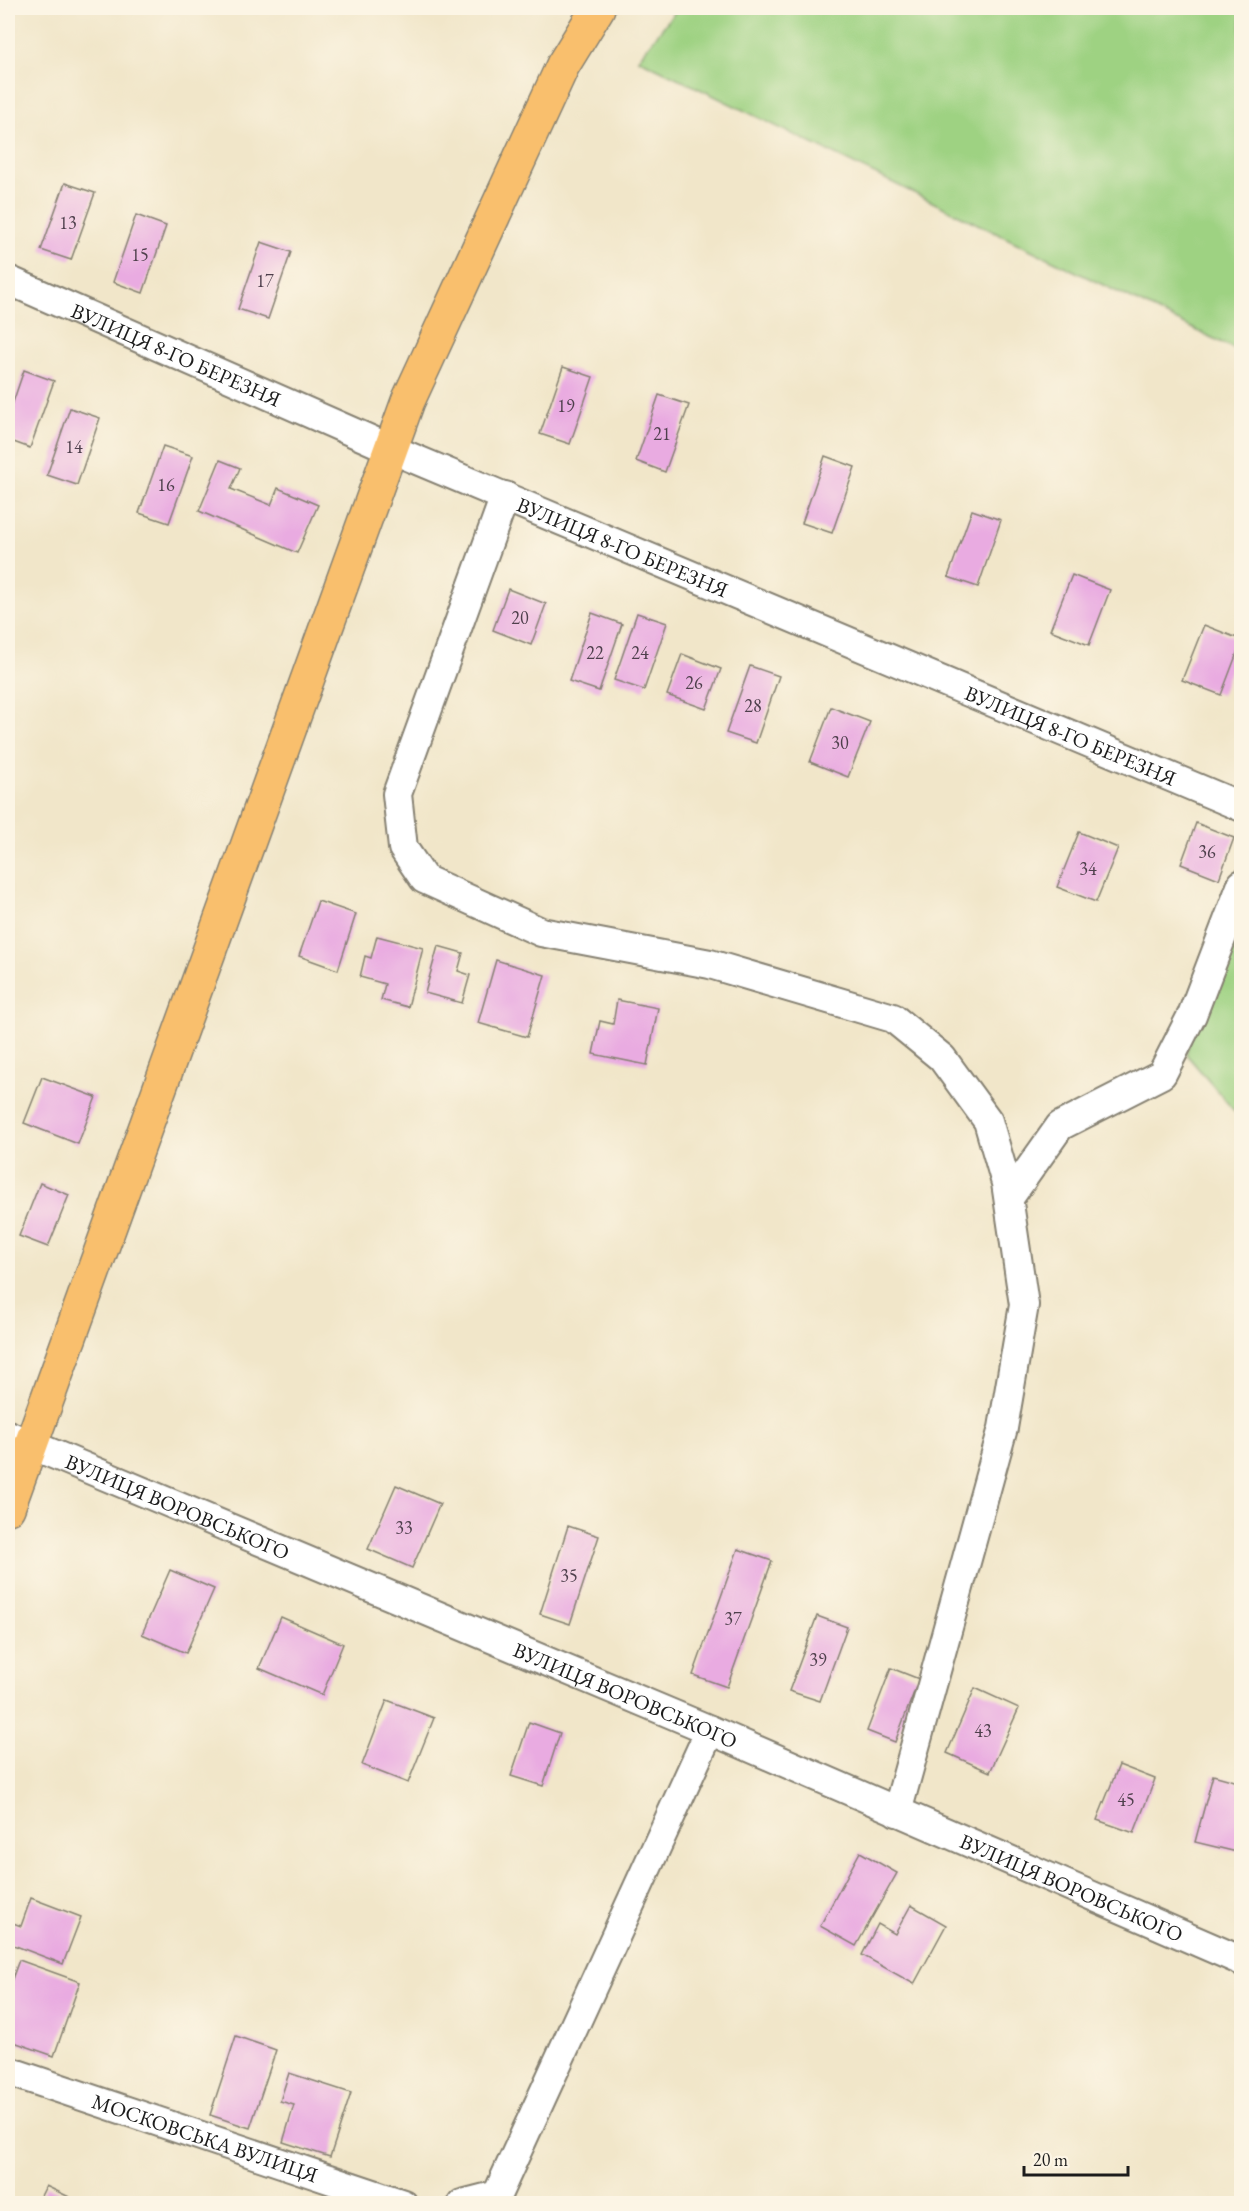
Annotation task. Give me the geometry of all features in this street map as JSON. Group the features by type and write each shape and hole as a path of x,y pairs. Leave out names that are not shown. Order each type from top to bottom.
{"highway":[{"path":"10,1493 19,1440 408,401 563,65 598,8"}],"street":[{"name":"ВУЛИЦЯ 8-ГО БЕРЕЗНЯ","path":"8,280 391,449 1242,807"},
{"path":"505,496 397,794 403,848 424,879 541,932 710,964 893,1018 942,1058 988,1121 1009,1198 1024,1305 1003,1428 897,1812"},
{"path":"1009,1198 1060,1126 1162,1074 1192,1015 1242,884"},
{"name":"ВУЛИЦЯ ВОРОВСЬКОГО","path":"19,1440 710,1730 1242,1961"},
{"path":"462,2204 497,2195 710,1730"},
{"name":"МОСКОВСЬКА ВУЛИЦЯ","path":"8,2071 403,2204"}],"green space":[{"path":"678,8 1241,8 1241,352 638,59"},
{"path":"1241,876 1241,1119 1186,1054"}],"building":[{"path":"65,183 95,193 71,260 41,250"},
{"path":"136,215 166,226 143,293 113,282"},
{"path":"261,242 291,252 268,319 238,309"},
{"path":"563,367 593,377 570,444 540,434"},
{"path":"24,370 54,381 30,448 8,440 8,417"},
{"path":"659,395 689,405 665,472 636,461"},
{"path":"70,408 100,418 77,485 47,475"},
{"path":"163,446 193,456 169,523 139,513"},
{"path":"825,456 855,467 832,533 802,523"},
{"path":"220,460 240,468 231,489 271,505 278,488 318,505 297,553 199,511"},
{"path":"972,510 1001,520 978,587 948,577"},
{"path":"1072,575 1110,590 1089,645 1050,630"},
{"path":"508,589 546,604 531,645 493,630"},
{"path":"592,613 622,624 599,691 569,681"},
{"path":"637,613 667,623 644,690 614,680"},
{"path":"1204,625 1242,640 1221,695 1182,680"},
{"path":"682,654 721,669 706,709 667,695"},
{"path":"750,666 779,676 756,743 726,733"},
{"path":"831,707 870,722 848,777 810,762"},
{"path":"1196,823 1234,838 1219,879 1181,864"},
{"path":"1079,832 1118,848 1096,902 1057,887"},
{"path":"318,901 356,914 338,970 299,956"},
{"path":"377,936 423,948 408,1007 381,1000 385,984 360,977 365,956 371,958"},
{"path":"438,946 463,953 458,971 470,975 462,1003 425,993"},
{"path":"496,960 545,975 527,1037 478,1023"},
{"path":"617,1000 658,1008 647,1065 593,1054 600,1021 613,1024"},
{"path":"42,1077 96,1097 78,1144 24,1123"},
{"path":"40,1183 69,1195 48,1247 19,1236"},
{"path":"396,1485 440,1504 412,1568 368,1549"},
{"path":"568,1526 599,1536 570,1624 540,1614"},
{"path":"738,1549 772,1561 727,1687 693,1675"},
{"path":"170,1570 214,1589 186,1653 142,1634"},
{"path":"817,1616 847,1627 820,1701 789,1691"},
{"path":"281,1617 343,1644 322,1695 259,1668"},
{"path":"891,1668 919,1679 895,1742 867,1731"},
{"path":"975,1688 1019,1708 990,1772 947,1753"},
{"path":"387,1700 434,1718 408,1783 362,1765"},
{"path":"529,1722 560,1733 543,1786 511,1776"},
{"path":"1119,1765 1155,1779 1134,1833 1097,1820"},
{"path":"1213,1775 1242,1783 1242,1834 1237,1852 1195,1842"},
{"path":"860,1852 897,1873 856,1946 820,1926"},
{"path":"31,1898 81,1917 63,1964 8,1943 8,1921 21,1926"},
{"path":"911,1905 946,1925 914,1984 862,1955 878,1924 895,1934"},
{"path":"19,1960 80,1982 54,2056 8,2040 8,1990"},
{"path":"236,2036 276,2050 250,2128 210,2115"},
{"path":"289,2073 351,2093 330,2157 283,2142 294,2105 280,2101"},
{"path":"46,2186 84,2204 37,2204"}]}
